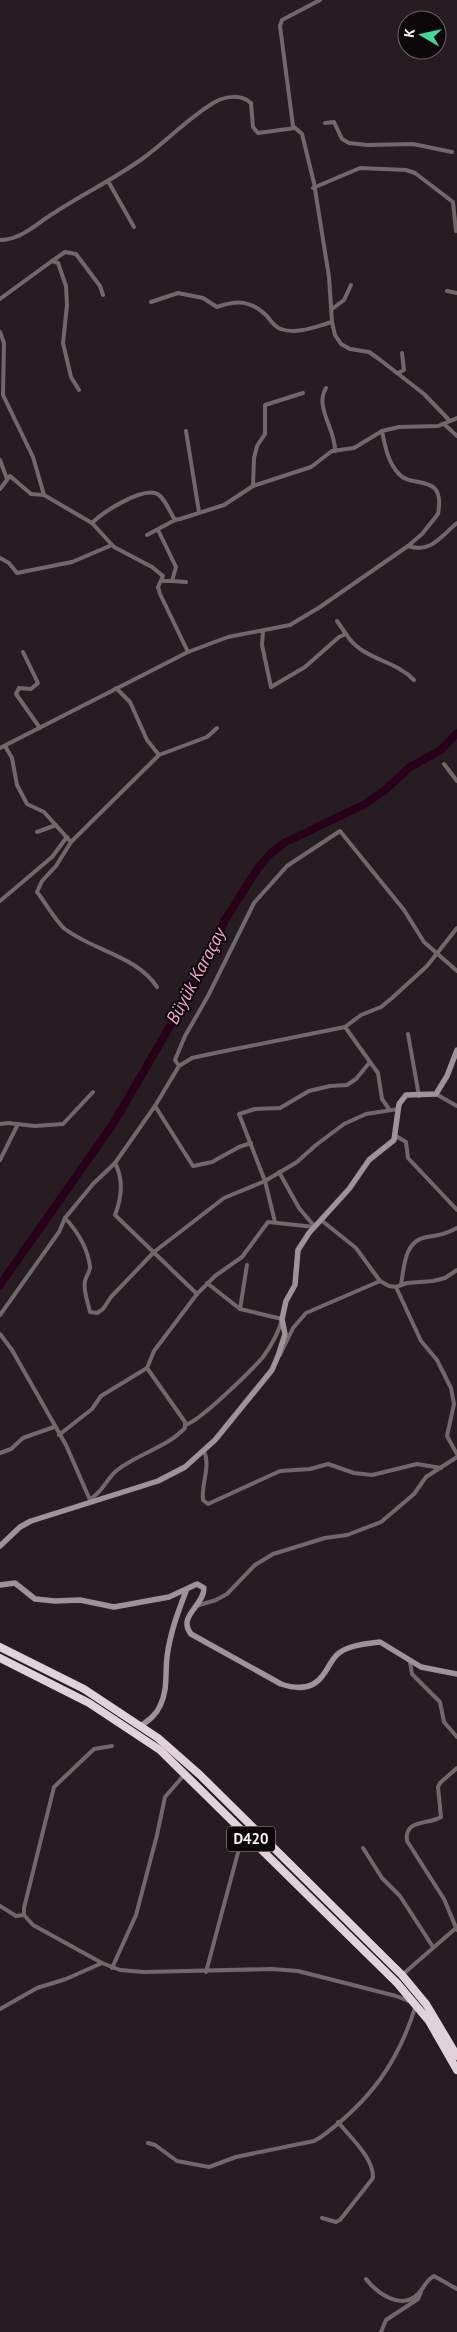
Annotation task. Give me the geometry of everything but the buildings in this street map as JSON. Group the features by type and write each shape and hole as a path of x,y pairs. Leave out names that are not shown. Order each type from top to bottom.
{"highway":[{"name":"D420","path":"0,1647 84,1689 142,1726 200,1775 402,1975 426,2004 457,2054"},
{"name":"D420","path":"0,1660 45,1680 119,1721 160,1750 416,2004 429,2021 457,2070"}],"street":[{"path":"320,0 282,20 280,26 292,119 295,128 302,134 314,183 313,188 329,277 332,322 335,335 341,344 350,349 369,352 398,373 436,405 450,421"},
{"path":"0,240 20,236 65,206 108,182 143,158 216,101 232,96 246,99 251,103 253,127 258,133 295,128"},
{"path":"325,122 334,122 342,139 350,143 367,145 413,144 452,152"},
{"path":"313,188 360,168 406,170 414,173 453,202 456,231"},
{"path":"108,182 134,227"},
{"path":"0,299 65,252 76,254 100,286 103,295"},
{"path":"52,261 58,263 66,286 67,304 63,343 71,377 79,390"},
{"path":"332,309 344,300 351,285"},
{"path":"447,291 457,292"},
{"path":"151,302 178,293 203,298 217,307 241,301 256,307 275,326 282,330 307,329 332,322"},
{"path":"0,332 4,343 3,395 33,457 44,495"},
{"path":"398,373 404,370 405,367 402,353"},
{"path":"326,388 322,394 322,402 335,443 335,451"},
{"path":"253,486 254,458 257,446 265,434 265,405 303,393"},
{"path":"147,535 175,520 224,505 253,486 311,466 327,453 354,448 382,431 399,427 417,428 444,424 457,418"},
{"path":"444,424 457,436"},
{"path":"186,431 199,512"},
{"path":"0,748 188,652 228,637 263,632 290,625 320,608 408,546 422,534 438,514 438,498 431,485 427,482 407,480 399,475 391,463 382,431"},
{"path":"0,460 7,479"},
{"path":"0,489 10,476 31,494 44,495 92,523 112,545 152,566 163,576 158,587 160,594 188,652"},
{"path":"92,523 102,513 116,505 144,494 155,492 161,496 175,520"},
{"path":"408,546 420,549 435,545 457,523"},
{"path":"158,530 176,567 172,581"},
{"path":"0,558 9,563 17,573 72,562 112,545"},
{"path":"162,581 186,582"},
{"path":"337,621 356,647 368,655 395,665 414,680"},
{"path":"263,632 262,645 271,687 305,667 339,637 346,634"},
{"path":"24,652 38,683 31,689 19,688 16,694 40,728"},
{"path":"116,688 130,702 147,740 159,755"},
{"path":"157,987 150,977 136,966 83,941 64,929 37,892 42,881 56,866 71,842 159,755 207,737 217,728"},
{"path":"5,746 12,758 17,785 27,804 44,812 71,842"},
{"path":"444,764 457,781"},
{"path":"37,832 56,825"},
{"path":"179,1066 175,1060 185,1036 208,996 254,904 287,866 340,831 404,910 424,942 438,952 457,971"},
{"path":"0,901 52,857 67,837"},
{"path":"0,1315 59,1232 65,1218 93,1184 115,1163 155,1106 179,1066 192,1058 345,1027 361,1016 381,1007 427,966 457,928"},
{"path":"345,1027 378,1074 382,1099 389,1109"},
{"path":"408,1034 419,1096"},
{"path":"436,1094 447,1076 457,1050"},
{"path":"275,1222 265,1180 239,1114 243,1111 280,1108 308,1091 348,1084 356,1079 370,1062"},
{"path":"0,1124 34,1126 63,1124 93,1092"},
{"path":"90,1501 116,1472 169,1441 183,1430 185,1425 203,1414 263,1357 272,1343 282,1319 286,1301 295,1285 298,1250 321,1220 349,1189 369,1160 396,1136 398,1109 406,1095 436,1094 457,1106"},
{"path":"155,1106 193,1166 212,1162 239,1147 251,1143"},
{"path":"65,1218 76,1230 89,1263 90,1269 84,1283 90,1312 93,1314 103,1309 111,1297 154,1252 224,1198 265,1180 297,1162 344,1124 366,1114 398,1109"},
{"path":"0,1160 18,1124"},
{"path":"396,1136 406,1142 406,1154 412,1164 457,1210"},
{"path":"115,1163 120,1173 122,1190 115,1215 197,1294"},
{"path":"279,1172 299,1208 316,1227"},
{"path":"321,1220 356,1248 380,1281 398,1286 445,1278 457,1270"},
{"path":"59,1434 92,1409 104,1394 147,1368 154,1351 197,1294 207,1283 242,1257 268,1222 316,1227"},
{"path":"196,1606 216,1600 227,1594 256,1565 274,1554 325,1538 347,1535 381,1522 414,1494 426,1477 457,1455 446,1436 454,1404 451,1388 437,1360 421,1341 398,1286 405,1256 412,1245 420,1239 444,1235 457,1228"},
{"path":"240,1309 247,1265"},
{"path":"0,1546 20,1527 31,1521 158,1481 185,1467 204,1451 230,1424 272,1370 293,1328 306,1313 380,1281"},
{"path":"207,1283 240,1309 282,1319"},
{"path":"278,1356 284,1334 282,1319"},
{"path":"0,1334 12,1350 71,1455 90,1501"},
{"path":"147,1368 185,1425"},
{"path":"0,1453 11,1449 23,1438 54,1427"},
{"path":"204,1451 207,1464 202,1494 203,1500 208,1504 280,1471 310,1469 328,1464 354,1474 372,1476 417,1464 441,1468"},
{"path":"0,1585 15,1583 35,1599 55,1602 80,1600 114,1607 125,1606 186,1590 197,1584 203,1586 203,1596 188,1616 188,1630 195,1637 281,1684 292,1688 302,1688 314,1684 322,1677 333,1658 340,1652 356,1646 380,1642 410,1662 429,1670 457,1674"},
{"path":"142,1726 154,1716 160,1706 166,1685 167,1657 176,1613 186,1590"},
{"path":"410,1662 412,1674 440,1702 444,1722 457,1737"},
{"path":"112,1746 94,1749 54,1787 27,1892 24,1915 33,1925 112,1968 144,1972 272,1969 298,1971 396,1996 416,2004 404,2040 385,2074 373,2090 314,2141 236,2157 209,2167 177,2161 155,2145 148,2143"},
{"path":"402,1975 456,1929 455,1921 438,1890 410,1848 406,1833 408,1829 425,1821 441,1817 438,1787 440,1782 457,1768"},
{"path":"112,1968 130,1933 138,1908 165,1797 168,1791 186,1774"},
{"path":"206,1972 240,1845 248,1836"},
{"path":"364,1848 382,1878 400,1896 433,1947"},
{"path":"0,1906 16,1916 24,1915"},
{"path":"0,2009 37,1988 66,1979 102,1963"},
{"path":"322,2218 336,2222 340,2220 372,2178 373,2172 363,2153 338,2122"},
{"path":"381,2332 386,2320 418,2299 428,2279 434,2276 457,2289"},
{"path":"366,2279 374,2290 389,2298 410,2299 422,2290"}],"waterway":[{"name":"Büyük Karaçay","path":"0,1285 113,1124 197,980 225,920 258,868 270,854 284,843 365,804 385,790 410,767 441,750 457,733"}]}
